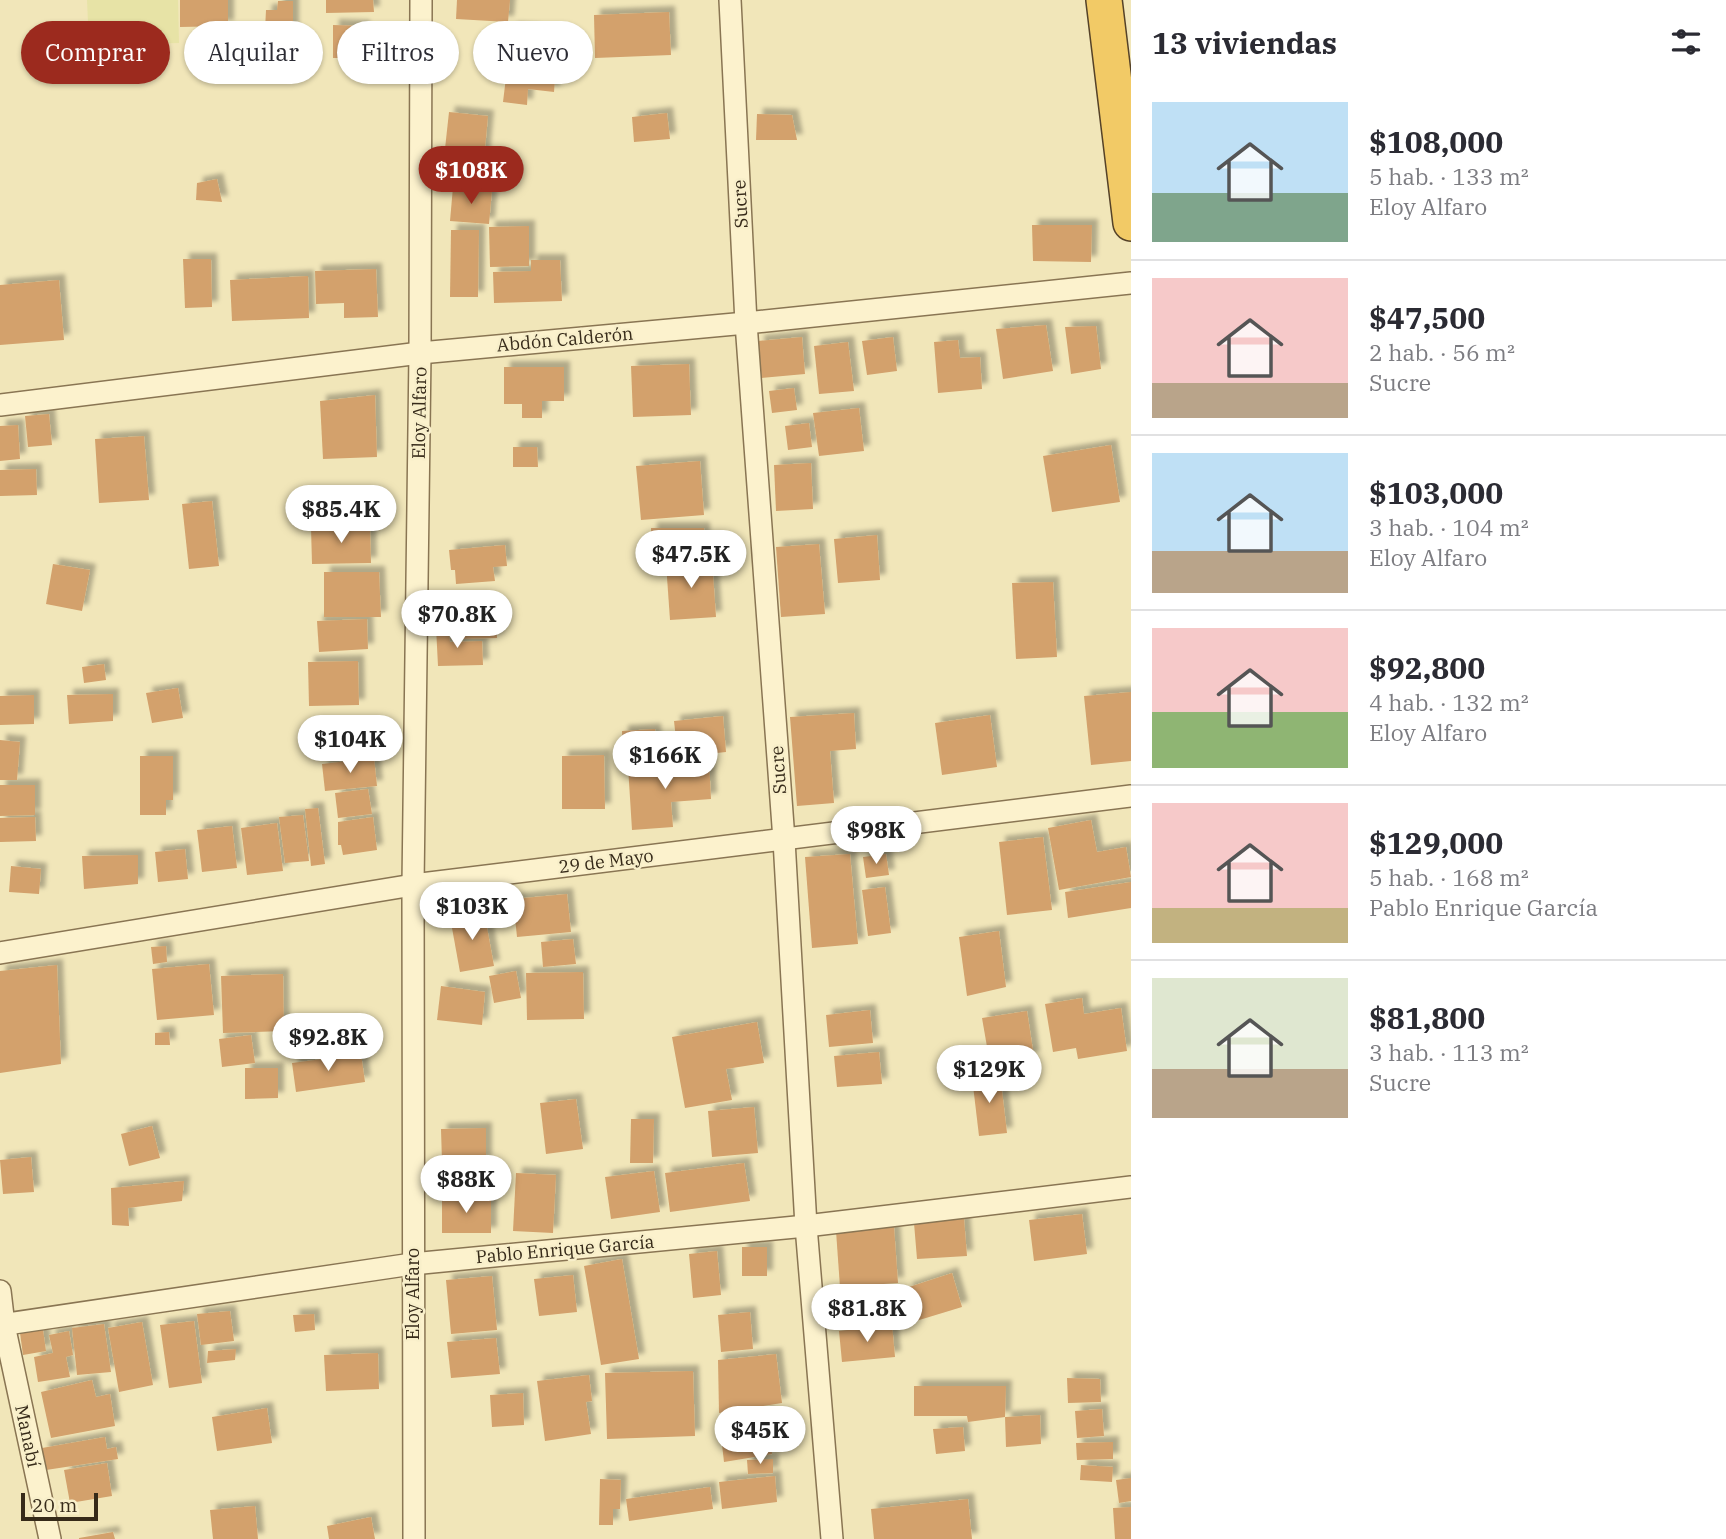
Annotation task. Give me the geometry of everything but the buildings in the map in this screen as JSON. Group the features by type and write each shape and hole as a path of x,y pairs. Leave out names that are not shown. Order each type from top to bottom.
{"highway":[{"path":"1104,0 1131,223"}],"street":[{"name":"Eloy Alfaro","path":"414,1539 412,885 420,353 421,0"},
{"name":"Sucre","path":"730,0 746,323 784,840 806,1226 832,1539"},
{"name":"Abdón Calderón","path":"0,405 420,353 1131,283"},
{"name":"29 de Mayo","path":"0,953 412,885 1131,796"},
{"name":"Pablo Enrique García","path":"2,1325 412,1264 806,1226 1131,1187"},
{"name":"Manabí","path":"0,1292 2,1325 50,1539"}],"shaded area":[{"path":"87,0 178,0 179,43 170,43 170,21 88,21"}]}
